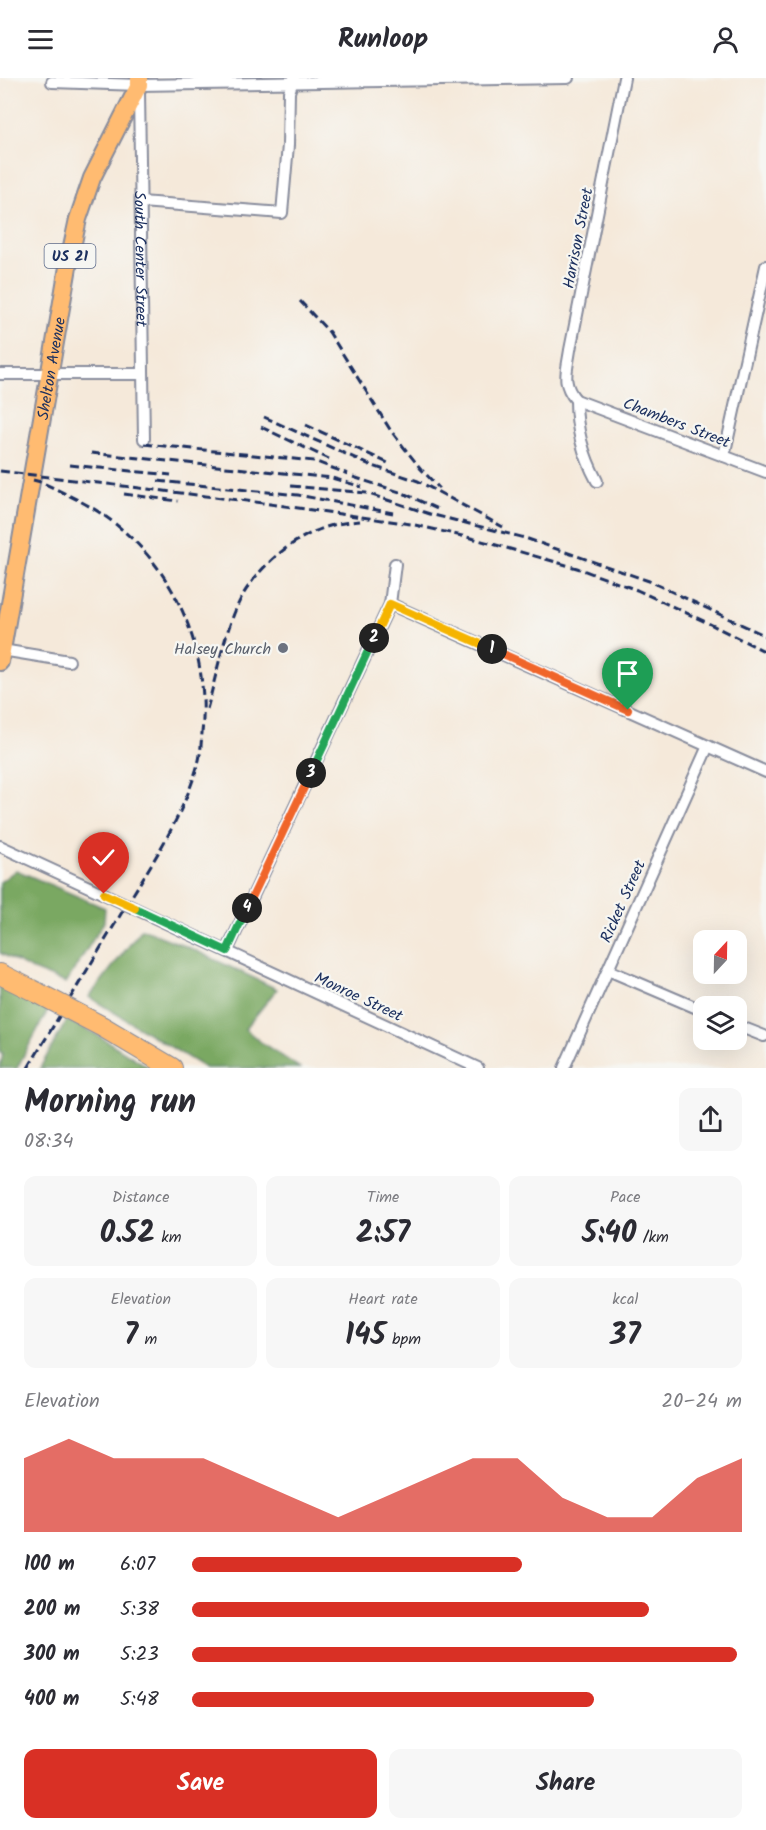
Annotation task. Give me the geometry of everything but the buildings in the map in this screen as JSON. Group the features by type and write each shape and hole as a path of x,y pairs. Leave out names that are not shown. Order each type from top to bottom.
{"highway":[{"path":"0,974 103,1027 172,1068"}],"main road":[{"name":"Shelton Avenue","path":"1,656 78,219 92,178 139,81"}],"street":[{"path":"52,82 568,78"},
{"name":"Harrison Street","path":"597,481 587,462 580,439 576,421 576,400 566,384 566,376 624,78"},
{"path":"141,202 282,213 288,145 289,92 294,80"},
{"name":"South Center Street","path":"139,81 144,439"},
{"path":"724,456 766,266"},
{"path":"0,374 143,374"},
{"name":"Chambers Street","path":"576,400 766,472"},
{"path":"227,951 390,604 395,564"},
{"path":"390,604 766,772"},
{"path":"1,656 69,661"},
{"name":"Ricket Street","path":"564,1068 708,746"},
{"name":"Monroe Street","path":"0,846 478,1068"},
{"path":"608,970 693,1006"},
{"path":"747,1029 764,1036"}],"green space":[{"path":"16,870 105,908 104,922 66,983 33,970 0,953 0,882"},
{"path":"142,929 188,947 277,989 245,1029 300,1068 205,1068 89,997"},
{"path":"0,987 18,993 48,1010 17,1068 0,1068 3,1053 0,1053"},
{"path":"67,1020 94,1033 150,1068 40,1068"}],"railway":[{"path":"300,301 329,332 391,431 439,488"},
{"path":"264,417 370,465 418,481 503,527"},
{"path":"306,425 388,463"},
{"path":"261,427 329,459"},
{"path":"144,444 314,461 348,474"},
{"path":"91,453 332,478 362,487"},
{"path":"70,465 171,475"},
{"path":"0,471 263,503 411,524 475,539 577,568 637,590 766,652"},
{"path":"353,477 403,493 437,509"},
{"path":"28,1068 156,857 184,803 199,760 203,704 201,675 195,647 174,593 158,569 140,547 110,520 91,507 33,480"},
{"path":"158,481 298,495 393,513"},
{"path":"291,486 366,493 430,514 525,538 649,581 766,636"},
{"path":"124,494 178,501"},
{"path":"207,709 234,613 256,576 286,548 309,534 333,525 360,521"}],"place":[{"name":"Halsey Church","path":"283,648"}],"route":[{"path":"104,894 227,951 390,604 628,710"}]}
